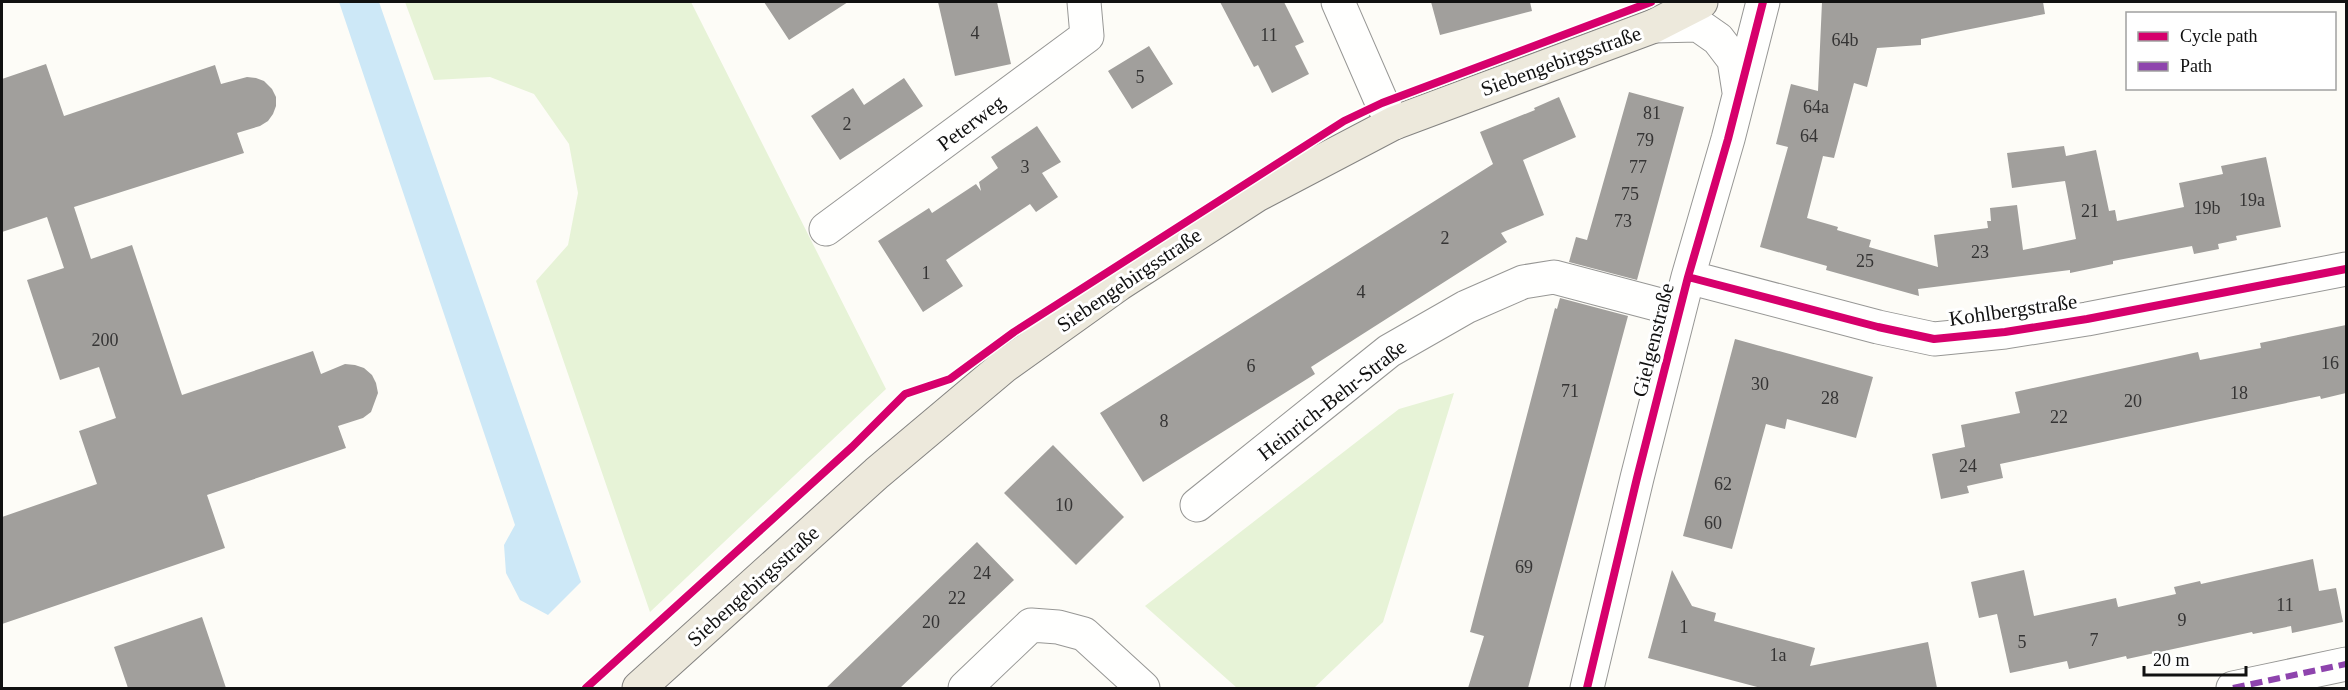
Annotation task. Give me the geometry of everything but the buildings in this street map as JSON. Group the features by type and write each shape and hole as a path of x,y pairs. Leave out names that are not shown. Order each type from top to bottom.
{"main road":[{"name":"Siebengebirgsstraße","path":"639,688 877,473 1003,368 1119,284 1257,195 1394,123 1654,26 1701,2"}],"street":[{"name":"Peterweg","path":"826,229 1087,36 1084,2"},
{"path":"1338,2 1382,103 1394,123"},
{"name":"Gielgenstraße","path":"1587,688 1636,478 1679,310 1763,2"},
{"name":"Gielgenstraße","path":"1654,26 1698,25 1718,39 1734,60 1739,96"},
{"name":"Kohlbergstraße","path":"1688,277 1878,327 1934,339 2006,332 2087,319 2346,269"},
{"name":"Heinrich-Behr-Straße","path":"1197,506 1389,351 1466,307 1523,282 1554,277 1679,310"},
{"path":"964,688 1031,625 1058,627 1084,634 1143,688"},
{"path":"2233,688 2346,664"}],"green space":[{"path":"405,2 691,2 886,389 650,612 536,281 568,245 578,193 569,144 534,94 490,77 434,80"},
{"path":"1454,393 1383,622 1314,688 1237,688 1145,606 1399,409"}],"water":[{"path":"339,2 379,2 581,582 548,615 520,600 506,573 504,545 515,525"}],"marked path":[{"path":"2233,688 2346,664"}],"cycle path":[{"path":"586,688 852,447 905,394 950,379 1014,332 1344,121 1382,103 1651,2"},
{"path":"1587,688 1688,277 1728,139 1763,2"},
{"path":"1688,277 1878,327 1934,339 2005,332 2087,319 2346,269"}]}
